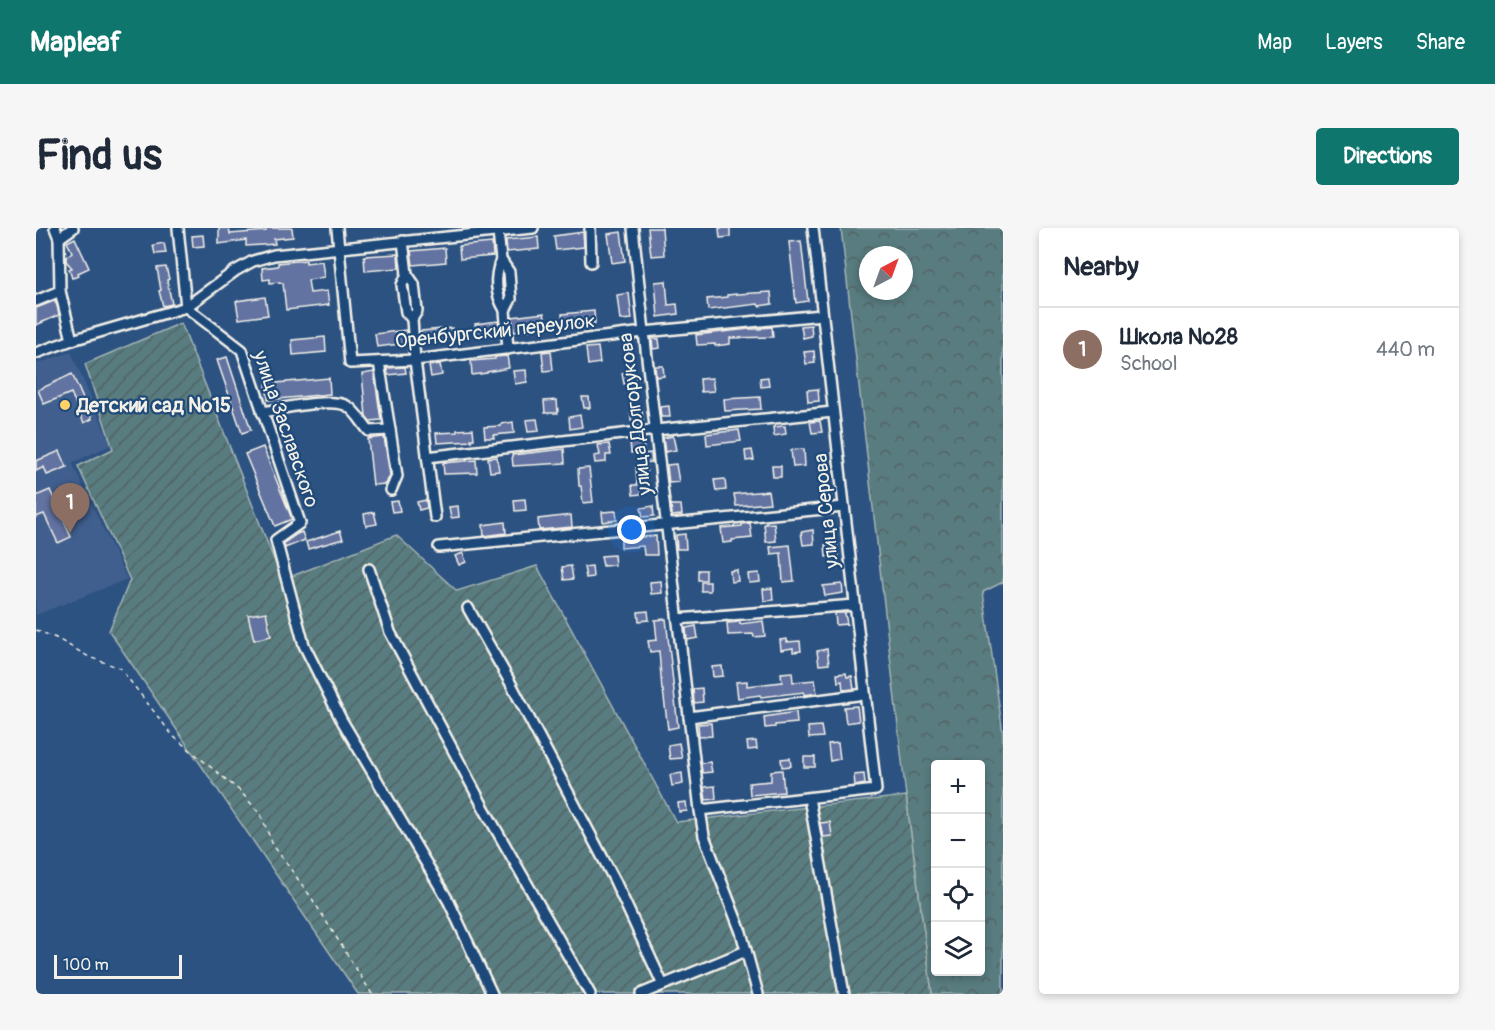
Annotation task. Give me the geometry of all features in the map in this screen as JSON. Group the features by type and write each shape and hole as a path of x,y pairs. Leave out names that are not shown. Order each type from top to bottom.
{"street":[{"path":"55,228 59,238 60,291 72,340"},
{"path":"59,238 73,228"},
{"path":"178,228 186,307"},
{"path":"337,228 338,249"},
{"path":"36,353 72,340 186,307 235,271 253,261 274,255 533,228"},
{"path":"590,228 591,262"},
{"name":"улица Долгорукова","path":"633,228 700,810 705,836 741,932 758,994"},
{"name":"улица Серова","path":"809,798 876,790 813,228"},
{"path":"498,232 501,260 496,273 499,299 505,310 508,349"},
{"path":"403,241 407,274 402,285 406,312 412,319 435,517"},
{"name":"Оренбургский переулок","path":"338,249 350,363 415,360 644,332 822,315"},
{"path":"36,301 60,291"},
{"name":"улица Заславского","path":"186,307 242,350 300,523 276,540 304,645 341,719 449,902 492,994"},
{"path":"379,362 397,476 391,490"},
{"path":"262,412 327,402 346,405 369,431 390,430"},
{"path":"427,457 833,412"},
{"path":"439,547 844,507"},
{"path":"369,569 390,632 485,810 590,994"},
{"path":"678,619 855,605"},
{"path":"468,608 510,682 615,881 663,985"},
{"path":"689,717 865,694"},
{"path":"700,810 809,798 844,994"},
{"path":"641,994 746,951"}],"path":[{"path":"36,630 56,638 89,657 120,668 173,736 240,791 261,815 273,845 311,897 372,994"}],"shaded area":[{"path":"71,352 111,445 72,463 127,579 36,615 36,364"}],"green space":[{"path":"841,228 1003,229 1003,582 983,592 1003,734 1003,994 932,994 906,796"},
{"path":"181,323 282,580 396,535 457,591 537,566 676,822 906,796 932,994 358,994 109,631 130,580 78,466 113,449 85,364"}],"building":[{"path":"219,228 229,228 230,234 266,231 266,228 292,228 293,237 274,239 275,244 246,246 246,240 219,244"},
{"path":"648,228 662,228 664,255 651,256"},
{"path":"719,228 730,228 730,237 720,238"},
{"path":"583,232 584,247 556,250 554,236"},
{"path":"621,232 625,261 612,263 608,234"},
{"path":"203,235 204,246 193,247 192,236"},
{"path":"538,237 539,249 507,252 506,240"},
{"path":"75,238 89,268 78,273 79,276 72,278 69,269 72,268 66,261 66,257 72,252 67,242"},
{"path":"801,241 808,301 796,303 789,242"},
{"path":"164,243 166,253 155,254 153,245"},
{"path":"492,243 493,256 460,259 459,246"},
{"path":"445,248 446,262 413,265 411,251"},
{"path":"398,254 399,268 365,271 364,256"},
{"path":"306,260 306,263 322,261 324,277 308,280 310,293 327,291 329,305 286,310 283,283 270,283 270,279 263,280 262,268 278,266 278,263"},
{"path":"166,267 172,304 163,306 157,268"},
{"path":"666,281 668,305 677,304 678,314 658,317 655,282"},
{"path":"771,292 772,304 708,310 707,299 727,297 727,295"},
{"path":"629,293 632,319 620,320 617,295"},
{"path":"265,297 268,315 239,319 236,301"},
{"path":"54,301 59,315 36,325 36,308"},
{"path":"594,311 595,323 563,326 562,314"},
{"path":"544,313 547,328 514,332 512,317"},
{"path":"498,321 500,333 477,336 475,324"},
{"path":"811,325 812,336 803,338 801,326"},
{"path":"772,327 773,337 730,338 730,344 697,345 696,335"},
{"path":"452,328 453,340 422,342 421,331"},
{"path":"406,330 407,343 377,347 375,334"},
{"path":"325,337 326,352 293,355 292,340"},
{"path":"652,339 659,339 660,348 653,349"},
{"path":"598,347 600,363 588,365 586,348"},
{"path":"551,351 553,370 544,371 542,352"},
{"path":"814,351 815,363 806,364 804,352"},
{"path":"507,356 509,368 472,375 471,361"},
{"path":"227,357 251,430 242,433 217,360"},
{"path":"440,364 442,375 431,377 429,366"},
{"path":"655,366 663,366 664,376 656,377"},
{"path":"405,367 406,373 388,375 387,368"},
{"path":"526,370 527,382 515,384 513,371"},
{"path":"634,371 636,382 624,384 622,373"},
{"path":"374,372 381,420 370,421 366,416 362,374"},
{"path":"72,374 92,419 84,423 71,393 44,404 38,390"},
{"path":"768,377 769,386 761,387 760,378"},
{"path":"329,378 330,394 268,400 266,384"},
{"path":"712,378 714,391 701,392 700,379"},
{"path":"818,389 819,401 808,402 807,390"},
{"path":"582,397 589,397 590,408 584,408"},
{"path":"760,397 761,409 725,411 724,399"},
{"path":"557,400 558,413 545,413 544,401"},
{"path":"669,406 670,417 661,417 660,407"},
{"path":"642,410 643,421 631,421 631,411"},
{"path":"580,415 582,427 570,429 569,417"},
{"path":"537,419 539,431 528,432 526,420"},
{"path":"820,421 822,432 812,433 810,422"},
{"path":"513,422 514,433 485,438 484,427 501,426 501,424"},
{"path":"785,426 786,434 774,436 773,427"},
{"path":"473,429 474,439 471,439 472,441 437,443 436,433"},
{"path":"739,430 741,441 707,445 706,434"},
{"path":"673,436 676,450 665,452 663,438"},
{"path":"384,437 390,475 386,484 373,485 368,439"},
{"path":"643,439 644,452 631,453 630,441"},
{"path":"609,444 611,455 606,455 606,462 595,463 594,456 600,455 598,445"},
{"path":"263,447 292,519 275,526 245,454"},
{"path":"564,449 565,463 513,466 512,455"},
{"path":"804,449 805,466 793,467 791,450"},
{"path":"752,450 754,460 746,461 745,451"},
{"path":"60,451 67,467 47,475 44,467 36,471 36,461"},
{"path":"651,453 652,462 643,463 641,454"},
{"path":"497,457 499,471 490,472 488,458"},
{"path":"476,460 477,473 444,474 443,463"},
{"path":"676,464 679,482 669,483 667,465"},
{"path":"772,466 781,466 781,477 773,477"},
{"path":"636,467 647,467 648,493 633,495 632,485 637,485"},
{"path":"589,468 593,502 583,503 578,469"},
{"path":"725,479 726,490 716,491 714,480"},
{"path":"830,488 831,497 822,498 821,489"},
{"path":"50,490 71,537 58,543 44,514 36,517 36,496"},
{"path":"768,491 770,503 736,506 734,494"},
{"path":"525,499 526,510 515,511 514,500"},
{"path":"426,500 427,508 419,510 417,502"},
{"path":"398,501 400,511 392,512 390,502"},
{"path":"671,505 681,505 682,515 672,516"},
{"path":"458,506 459,517 451,518 449,507"},
{"path":"653,506 654,516 643,517 641,508"},
{"path":"616,511 617,520 603,522 602,512"},
{"path":"374,512 377,524 366,526 364,514"},
{"path":"571,515 572,527 539,530 538,519"},
{"path":"505,522 506,533 484,536 483,525"},
{"path":"750,523 752,538 723,543 721,528"},
{"path":"774,523 776,541 766,542 764,524"},
{"path":"813,530 814,544 803,545 801,532"},
{"path":"340,531 343,539 308,549 306,542"},
{"path":"302,532 305,540 285,548 284,543"},
{"path":"685,534 686,549 677,549 676,535"},
{"path":"656,536 657,555 644,555 643,546 621,548 621,538"},
{"path":"837,543 838,555 826,557 825,545"},
{"path":"790,545 794,581 783,582 781,553 771,554 770,547"},
{"path":"463,553 466,562 459,565 455,556"},
{"path":"614,555 615,565 603,566 601,556"},
{"path":"571,566 573,579 564,580 562,567"},
{"path":"592,566 593,577 586,578 584,567"},
{"path":"698,570 706,570 706,580 698,580"},
{"path":"737,570 738,581 731,582 730,571"},
{"path":"759,573 760,582 749,583 748,574"},
{"path":"661,581 662,593 651,594 650,582"},
{"path":"701,582 710,582 710,591 701,591"},
{"path":"842,584 843,593 825,596 823,586"},
{"path":"772,588 773,600 764,601 763,589"},
{"path":"648,611 649,620 639,621 638,612"},
{"path":"266,612 271,636 254,640 248,615"},
{"path":"835,613 845,613 847,624 836,625"},
{"path":"666,619 678,727 668,729 659,651 650,652 648,641 657,640 655,620"},
{"path":"763,621 765,636 728,635 727,623"},
{"path":"696,626 698,638 687,640 686,628"},
{"path":"787,639 787,642 800,641 801,651 793,652 793,648 781,650 780,640"},
{"path":"827,649 829,664 819,665 817,651"},
{"path":"722,666 723,676 713,677 712,667"},
{"path":"792,672 793,682 815,680 817,693 804,695 804,692 738,698 736,682 747,681 747,686 782,682 781,673"},
{"path":"846,673 847,677 852,676 854,689 843,690 842,681 838,682 837,674"},
{"path":"702,688 703,702 694,703 693,689"},
{"path":"857,706 859,721 846,723 844,707"},
{"path":"796,712 797,723 765,728 764,717"},
{"path":"711,723 712,736 699,737 698,724"},
{"path":"821,726 823,737 809,738 808,727"},
{"path":"756,741 757,749 748,750 747,742"},
{"path":"679,743 682,758 670,759 668,745"},
{"path":"838,743 840,759 830,761 828,744"},
{"path":"804,757 815,757 815,767 804,767"},
{"path":"790,758 791,766 782,767 781,759"},
{"path":"710,762 712,772 702,773 701,763"},
{"path":"782,770 784,792 750,795 749,783 771,781 771,771"},
{"path":"682,773 683,784 672,786 670,775"},
{"path":"864,774 865,784 855,786 854,775"},
{"path":"715,786 716,799 706,800 704,787"},
{"path":"686,802 687,811 679,812 678,803"},
{"path":"830,822 832,836 823,837 820,823"}],"place":[{"name":"Детский сад №15","path":"65,405"},
{"name":"Школа №28","path":"70,533"}]}
